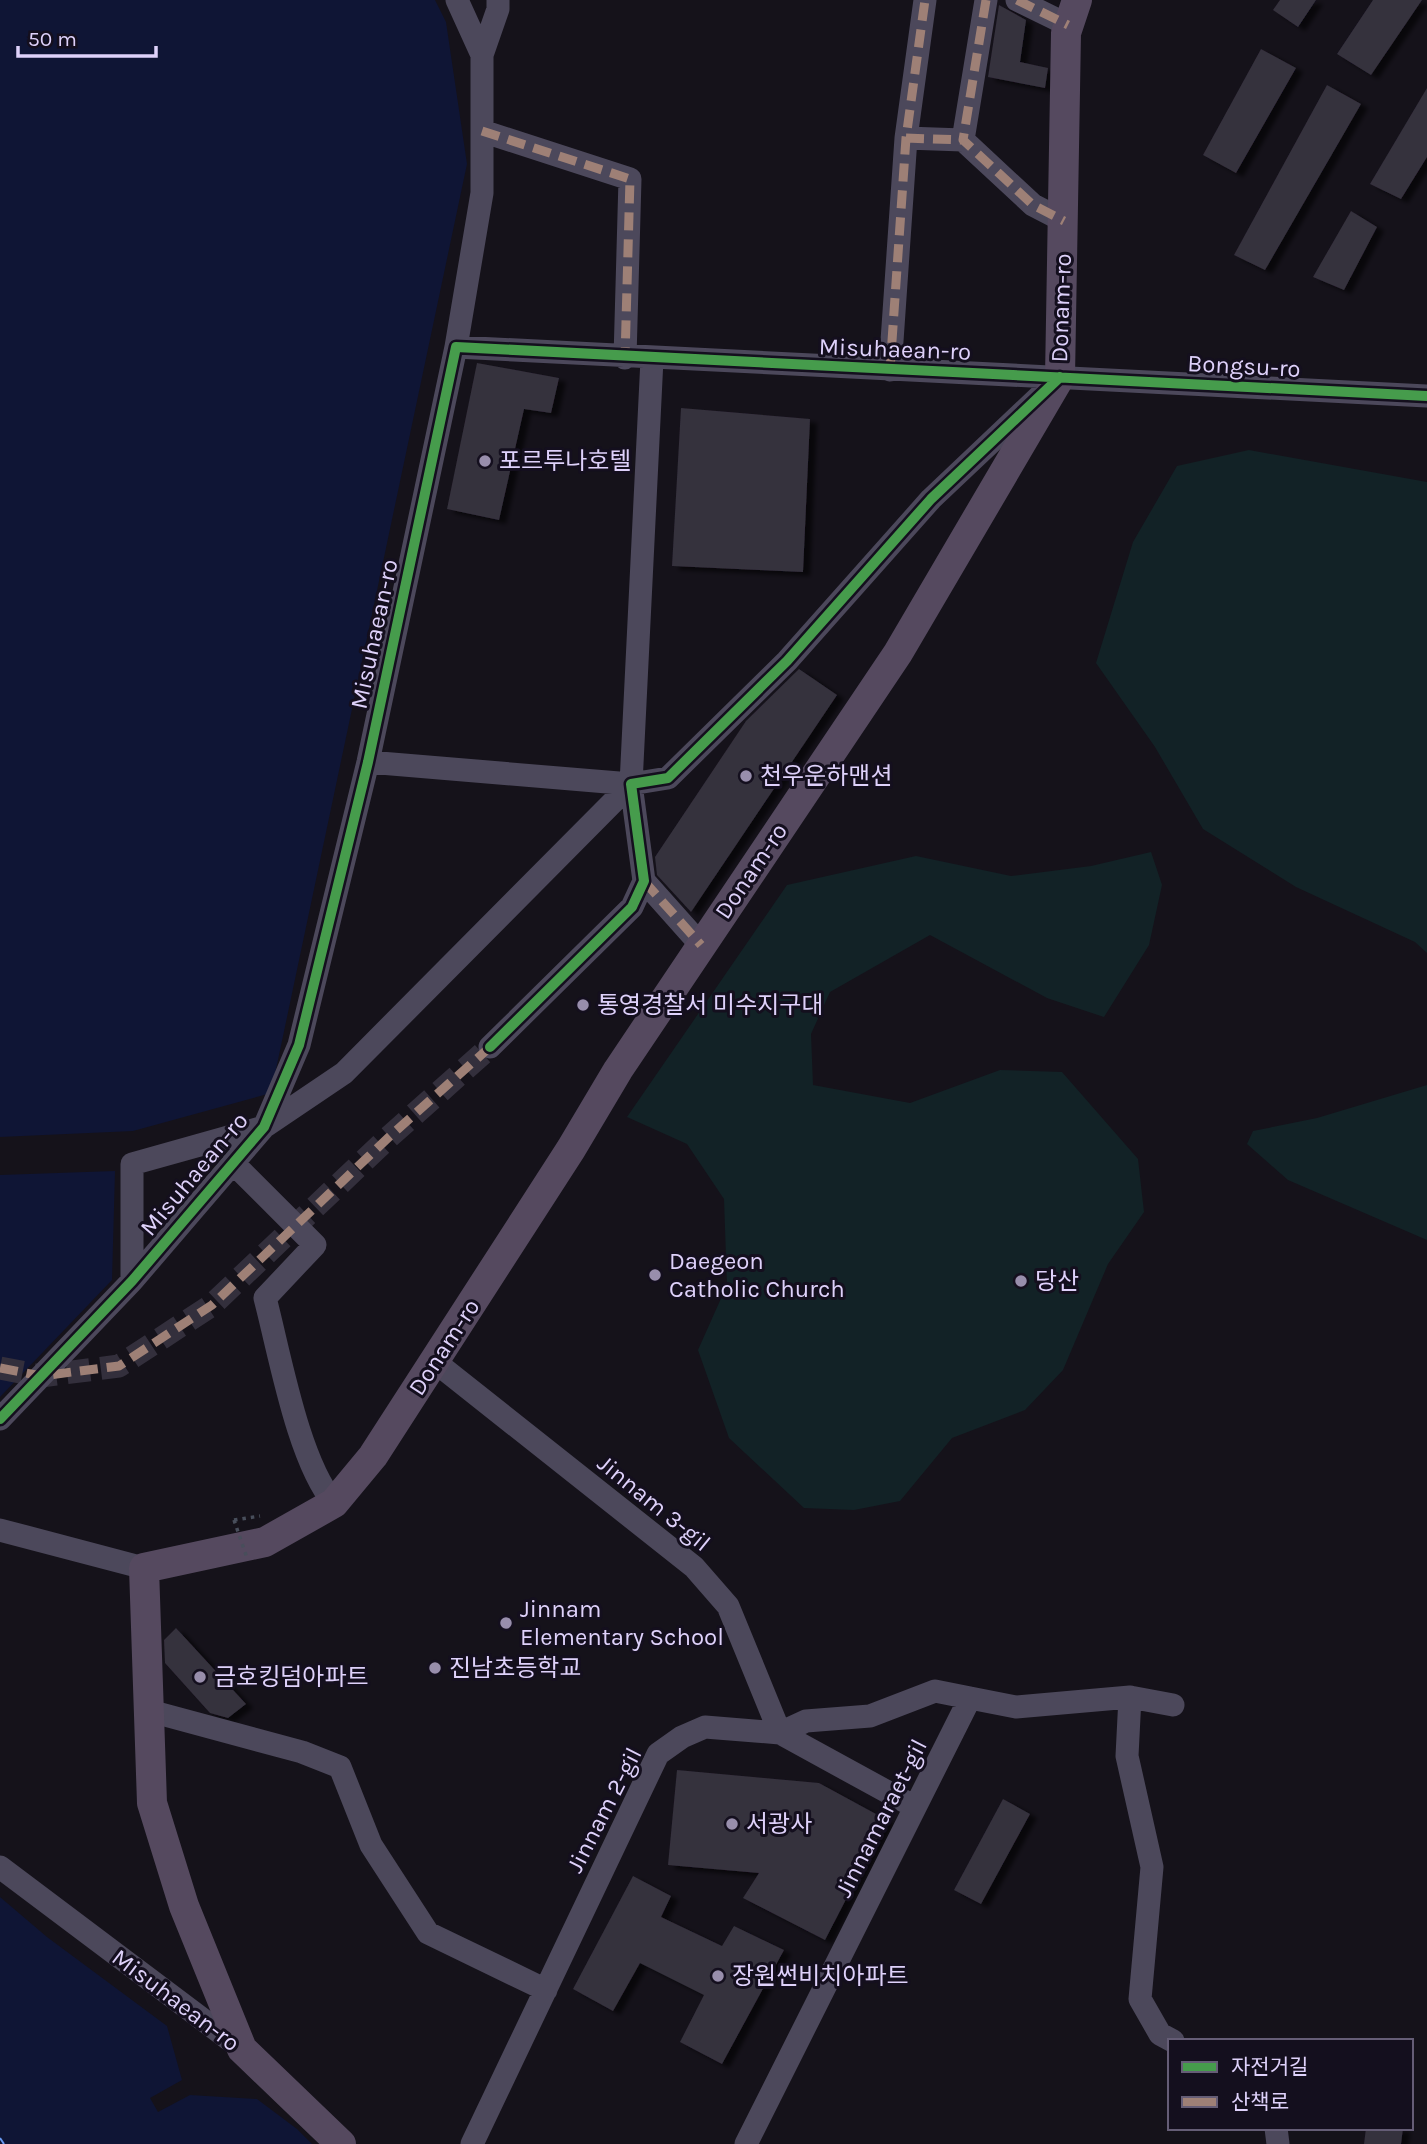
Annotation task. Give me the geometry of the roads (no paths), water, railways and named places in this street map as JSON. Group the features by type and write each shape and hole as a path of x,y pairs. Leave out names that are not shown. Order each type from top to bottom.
{"main road":[{"name":"Donam-ro","path":"144,1569 265,1542 334,1503 373,1456 571,1149 618,1070 898,653 1060,377 1066,33 1073,12"},
{"path":"144,1569 152,1803 184,1906 242,2049"},
{"name":"Misuhaean-ro","path":"242,2049 341,2144"}],"street":[{"path":"457,0 482,55"},
{"path":"456,347 482,193 482,55 498,9 498,0"},
{"path":"890,370 906,138 925,0"},
{"path":"962,140 986,0"},
{"path":"1017,0 1073,12"},
{"path":"482,131 630,179 625,358"},
{"path":"906,138 962,140 1033,205 1064,221"},
{"name":"Misuhaean-ro","path":"0,1419 132,1281 264,1127 299,1045 368,762 456,347 625,358 1060,377"},
{"path":"489,1047 632,906 644,881 632,784 652,359"},
{"path":"368,762 632,784 668,778 787,661 931,499 1060,377"},
{"name":"Bongsu-ro","path":"1060,377 1427,396"},
{"path":"132,1281 132,1164 264,1127 344,1073 632,784"},
{"path":"644,881 701,945"},
{"path":"233,1163 315,1245 265,1298 308,1459 334,1503"},
{"name":"Jinnam 3-gil","path":"434,1361 694,1567 728,1606 780,1733"},
{"path":"0,1530 144,1569"},
{"path":"780,1733 806,1721 870,1716 935,1691 1016,1707 1130,1697 1173,1705"},
{"path":"1130,1697 1127,1756 1152,1867 1140,1999 1160,2034 1169,2039"},
{"name":"Jinnamaraet-gil","path":"746,2144 970,1698"},
{"path":"150,1711 302,1752 340,1768 371,1845 428,1933 546,1990"},
{"name":"Jinnam 2-gil","path":"472,2144 658,1754 682,1737 705,1727 780,1733 915,1807"},
{"name":"Misuhaean-ro","path":"0,1867 242,2049"}],"water":[{"path":"0,0 435,0 446,22 467,164 271,1093 133,1131 0,1137"},
{"path":"115,1171 112,1280 0,1397 0,1175"},
{"path":"0,1897 47,1937 167,2026 182,2080 150,2098 158,2112 190,2095 257,2099 297,2129 312,2144 0,2144"}],"tunnel":[{"path":"0,1368 41,1376 119,1366 212,1305 389,1137 490,1047"}],"place":[{"name":"포르투나호텔","path":"485,461"},
{"name":"천우운하맨션","path":"746,776"},
{"name":"통영경찰서 미수지구대","path":"583,1005"},
{"name":"Daegeon Catholic Church","path":"655,1275"},
{"name":"당산","path":"1021,1281"},
{"name":"Jinnam Elementary School","path":"506,1623"},
{"name":"진남초등학교","path":"435,1668"},
{"name":"금호킹덤아파트","path":"200,1677"},
{"name":"서광사","path":"732,1824"},
{"name":"장원썬비치아파트","path":"718,1976"}]}
